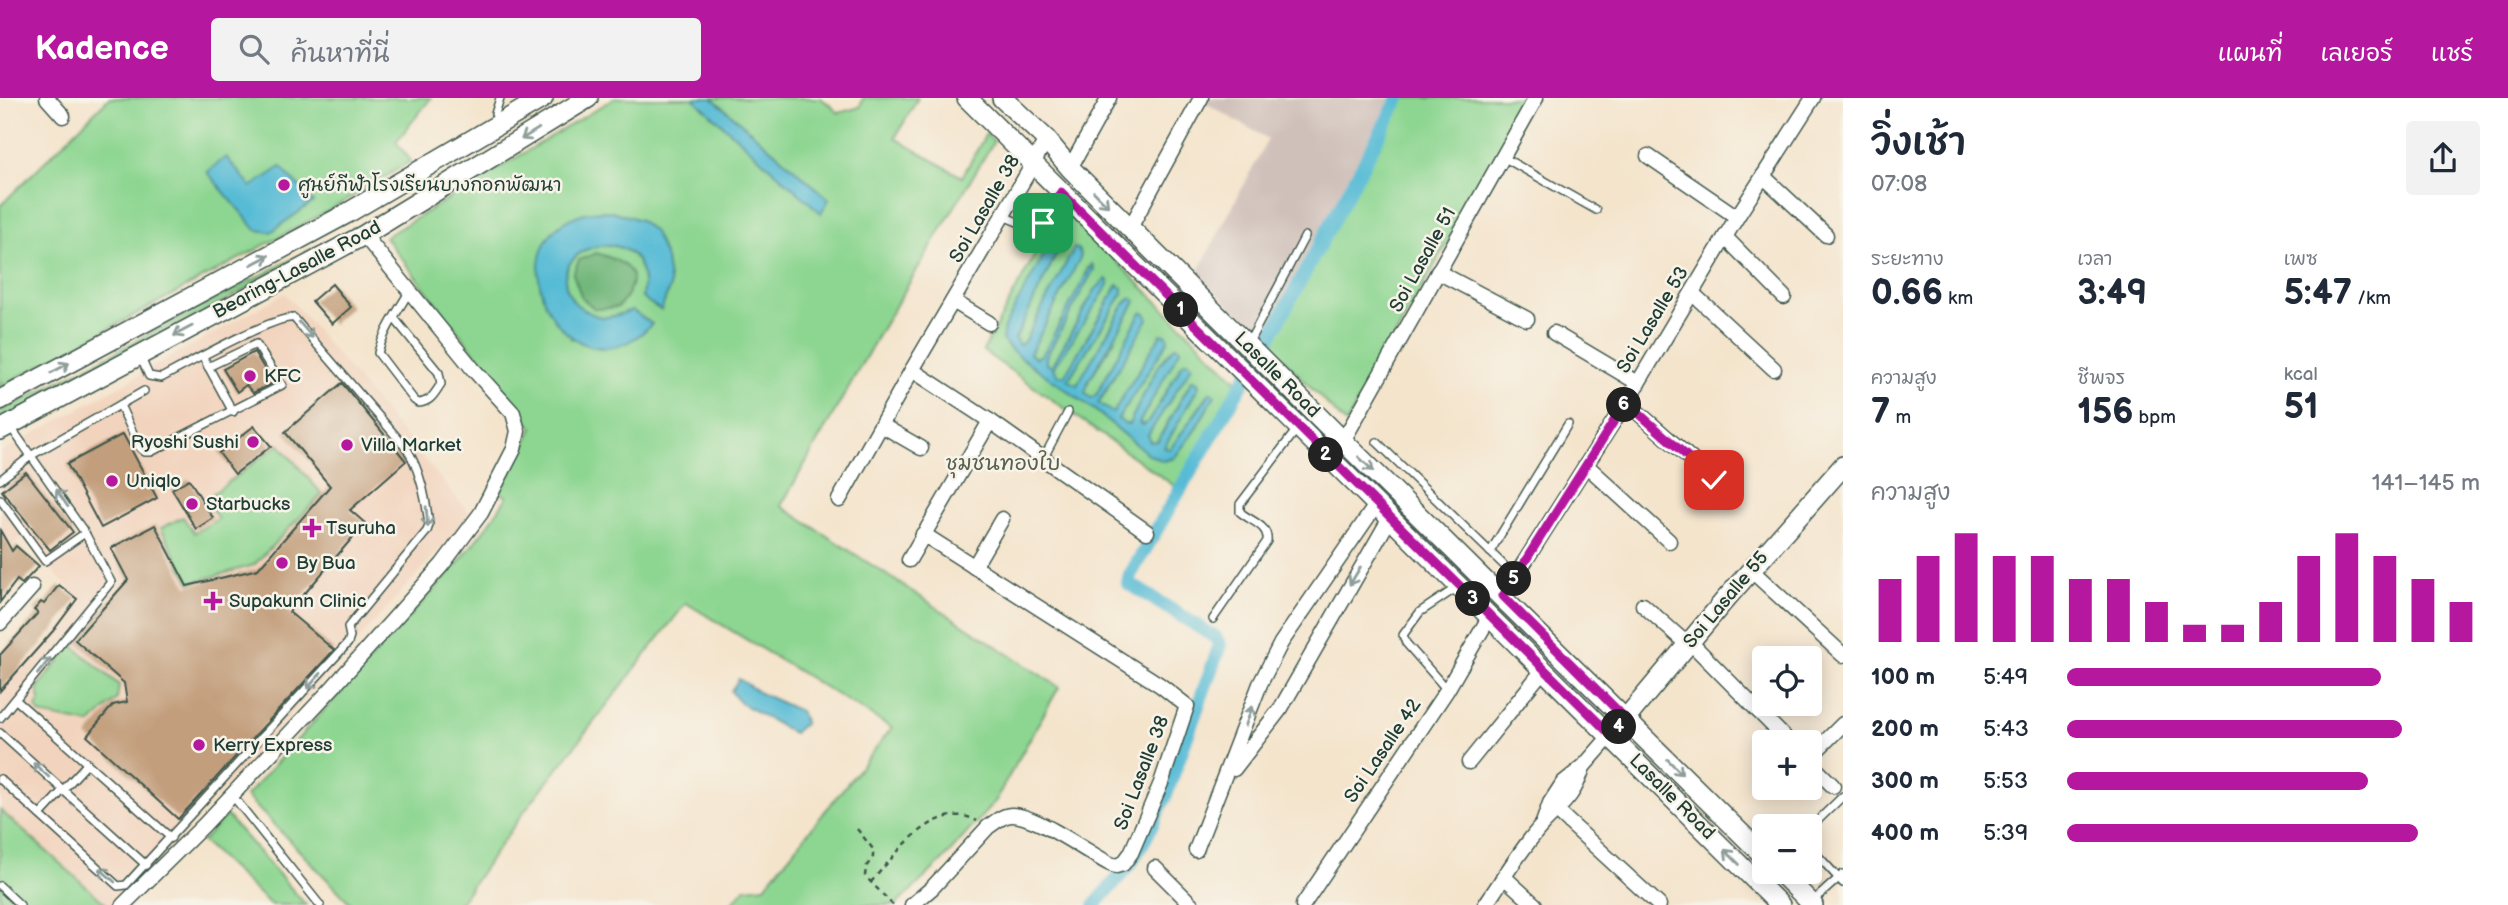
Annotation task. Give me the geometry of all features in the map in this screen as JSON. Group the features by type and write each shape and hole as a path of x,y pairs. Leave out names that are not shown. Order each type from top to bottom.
{"street":[{"path":"47,98 63,116"},
{"name":"Bearing-Lasalle Road","path":"0,400 331,222 543,98"},
{"name":"Bearing-Lasalle Road","path":"5,428 364,235 588,98"},
{"name":"Lasalle Road","path":"1002,98 1046,139 1070,168 1247,346 1752,844"},
{"path":"1070,168 1109,98"},
{"path":"1130,228 1201,98"},
{"name":"Soi Lasalle 51","path":"1343,441 1536,98"},
{"name":"Soi Lasalle 53","path":"1503,596 1813,98"},
{"name":"Lasalle Road","path":"978,102 1033,164 1780,905"},
{"name":"Soi Lasalle 38","path":"839,500 1046,139"},
{"path":"1648,156 1737,217"},
{"path":"1763,176 1826,235"},
{"path":"331,222 344,246"},
{"path":"123,905 232,796 442,565 481,513 514,449 518,431 513,413 473,369 364,235"},
{"path":"1726,237 1784,297"},
{"path":"1438,272 1527,319"},
{"path":"1692,293 1774,369"},
{"path":"953,301 989,323"},
{"path":"1554,333 1638,383"},
{"path":"912,370 990,421 1147,532"},
{"path":"1626,402 1714,480"},
{"path":"909,560 990,421"},
{"path":"883,426 921,448"},
{"path":"1586,465 1669,541"},
{"name":"Soi Lasalle 55","path":"1611,735 1843,466"},
{"path":"1196,850 1260,684 1281,643 1310,602 1383,511"},
{"path":"1225,780 1281,708 1333,615 1383,511"},
{"path":"974,567 1002,519"},
{"name":"Soi Lasalle 38","path":"912,905 932,888 988,827 999,819 1012,815 1030,819 1110,864 1123,864 1132,853 1161,783 1187,706 1160,685 923,534"},
{"path":"1751,570 1840,646"},
{"path":"0,623 32,587"},
{"path":"1310,602 1333,615"},
{"path":"1643,605 1689,644 1777,730"},
{"name":"Soi Lasalle 42","path":"1303,905 1447,690 1490,616"},
{"path":"1469,762 1544,669"},
{"path":"1822,745 1843,724"},
{"path":"1542,825 1549,803 1563,783 1583,767 1611,735"},
{"path":"1485,905 1542,825 1558,812 1578,784 1583,767"},
{"path":"1822,775 1838,791"},
{"path":"1558,812 1659,905"},
{"path":"1155,868 1192,905"},
{"path":"1504,877 1535,905"},
{"path":"1792,884 1812,904"}],"lane":[{"path":"500,98 495,108 500,123"},
{"path":"1503,157 1596,210"},
{"path":"1003,216 1032,228 1039,228 1061,192"},
{"path":"1247,346 1305,236"},
{"path":"394,318 439,373 441,384 425,403 414,400 379,357 380,345 394,318 409,291"},
{"path":"0,779 118,886 128,883 348,643 348,626 427,531 429,525 423,487 417,467 407,449 298,321 287,318 161,379 149,376 139,355"},
{"path":"120,405 140,448 151,453 280,387 282,383 256,344 208,368"},
{"path":"203,357 233,412"},
{"path":"0,480 32,454 144,391"},
{"path":"1043,459 1068,412"},
{"path":"1490,552 1568,424"},
{"path":"0,718 110,585 110,577 85,533 32,454 5,428"},
{"path":"1213,619 1267,541 1265,529 1240,512 1240,503 1299,428"},
{"path":"1377,442 1516,577"},
{"path":"0,499 45,561 85,533"},
{"path":"1447,690 1406,643 1403,635 1420,612 1460,586"},
{"path":"16,700 171,838"},
{"path":"0,733 146,865"},
{"path":"40,815 87,764"},
{"path":"1821,814 1838,791"},
{"path":"232,796 320,905"},
{"path":"1812,904 1841,878 1822,859"},
{"path":"0,886 20,905"}],"path":[{"path":"871,882 910,838 942,818 961,815 988,827"},
{"path":"857,829 873,849 873,857 864,871 893,905"}],"shaded area":[{"path":"1197,98 1395,98 1267,342 1197,274 1268,139"},
{"path":"285,293 471,515 118,905 107,905 0,810 0,695 81,602 22,536 0,559 0,453"}],"green space":[{"path":"109,98 431,98 396,142 411,161 330,210 0,387 0,206"},
{"path":"615,98 693,98 821,212 829,199 712,98 821,98 839,113 860,107 863,98 918,98 895,138 962,177 986,134 994,141 884,325 781,506 1059,687 998,798 944,859 896,905 730,905 745,888 765,886 892,728 686,603 523,813 458,905 352,905 246,796 458,563 491,521 507,497 500,492 533,428 385,237","holes":["612,211 670,287 661,310 642,298 642,272 633,256 618,247 602,246 585,251 572,260 565,275 568,292 574,302 592,314 604,317 632,310 571,339 549,237 563,225 578,218"]},
{"path":"1405,98 1528,98 1346,424 1271,346"},
{"path":"1061,206 1238,382 1176,487 983,351","holes":["1064,236 1015,339 1019,345 1024,343 1074,249 1030,354 1036,358 1043,354 1083,282 1088,267 1094,269 1046,357 1046,364 1052,367 1095,290 1109,282 1053,369 1059,375 1065,375 1118,285 1123,293 1068,380 1077,386 1125,303 1114,341 1089,380 1084,393 1091,398 1096,395 1142,312 1106,392 1098,403 1113,414 1126,406 1118,419 1129,424 1158,366 1139,423 1143,425 1149,421 1183,363 1148,435 1150,443 1157,441 1192,380 1163,448 1170,450 1210,392 1215,395 1193,433 1174,458 1163,461 1148,454 1096,411 1012,351 1003,340"]},
{"path":"327,241 329,244 0,422 0,412"},
{"path":"596,253 618,261 630,272 631,286 618,307 595,309 582,298 573,274 579,260"},
{"path":"279,444 322,494 254,565 190,583 161,528 183,517 194,533 218,519 206,499"},
{"path":"72,645 119,685 117,699 90,724 40,714 36,708 40,700 37,688"},
{"path":"0,810 107,905 0,905"},
{"path":"226,815 306,905 271,905 202,841"}],"water":[{"path":"693,98 712,98 829,199 821,213"},
{"path":"226,157 251,187 281,167 313,202 271,232 256,230 207,172"},
{"path":"612,211 640,220 654,232 666,259 670,287 661,310 642,298 642,272 633,256 619,247 602,246 585,250 572,260 565,274 568,292 577,305 592,314 604,317 632,310 652,324 621,345 592,346 567,334 549,311 539,283 541,254 555,229 585,213"},
{"path":"1057,231 1064,236 1062,243 1015,339 1019,345 1024,342 1074,248 1078,249 1081,256 1030,354 1036,358 1043,354 1092,264 1094,269 1046,357 1046,364 1052,366 1095,290 1106,279 1109,282 1104,292 1053,369 1059,375 1065,375 1118,285 1123,288 1123,293 1068,380 1077,385 1125,303 1131,298 1136,301 1089,380 1085,393 1091,398 1096,395 1141,312 1145,313 1148,319 1098,403 1113,413 1161,334 1167,335 1168,341 1118,419 1129,424 1158,366 1175,346 1179,347 1180,350 1139,423 1143,425 1149,421 1183,363 1188,361 1192,366 1148,435 1150,442 1158,441 1192,380 1198,382 1199,386 1164,448 1170,449 1211,392 1215,395 1193,433 1174,458 1163,461 1148,454 1096,411 1012,351 1002,340 1004,327"},
{"path":"739,679 760,693 800,711 805,723 793,733 739,702 731,691"}],"building":[{"path":"332,284 351,307 332,324 312,301"},
{"name":"KFC","path":"254,352 273,383 253,393 246,385 237,392 223,369"},
{"path":"342,383 406,461 350,510 365,523 289,612 334,650 178,819 87,736 113,705 127,702 124,683 75,640 128,580 111,548 155,525 187,586 258,569 330,486 285,432"},
{"path":"254,426 271,446 235,474 219,453"},
{"name":"Uniqlo","path":"123,434 157,498 101,528 67,464"},
{"path":"26,472 73,532 50,550 2,491"},
{"name":"Starbucks","path":"189,479 213,518 196,529 172,489"},
{"path":"0,530 12,551 16,546 39,566 22,584 17,580 0,602"},
{"path":"59,585 77,599 53,631 0,691 0,655 38,613 34,610 41,602 44,604"}],"waterway":[{"path":"1095,905 1131,863 1147,835 1165,797 1220,645 1215,637 1128,583 1130,575 1276,326 1399,98"}],"place":[{"name":"ศูนย์กีฬาโรงเรียนบางกอกพัฒนา","path":"284,185"},
{"name":"KFC","path":"250,376"},
{"name":"Ryoshi Sushi","path":"253,442"},
{"name":"Villa Market","path":"347,445"},
{"name":"Uniqlo","path":"112,481"},
{"name":"Starbucks","path":"192,504"},
{"name":"Tsuruha","path":"312,528"},
{"name":"By Bua","path":"282,563"},
{"name":"Supakunn Clinic","path":"213,601"},
{"name":"Kerry Express","path":"199,745"}],"district":[{"name":"ชุมชนทองใบ","path":"1003,463"}],"route":[{"path":"1043,223 1061,192 1611,735 1626,719 1503,596 1626,402 1714,480"}]}
